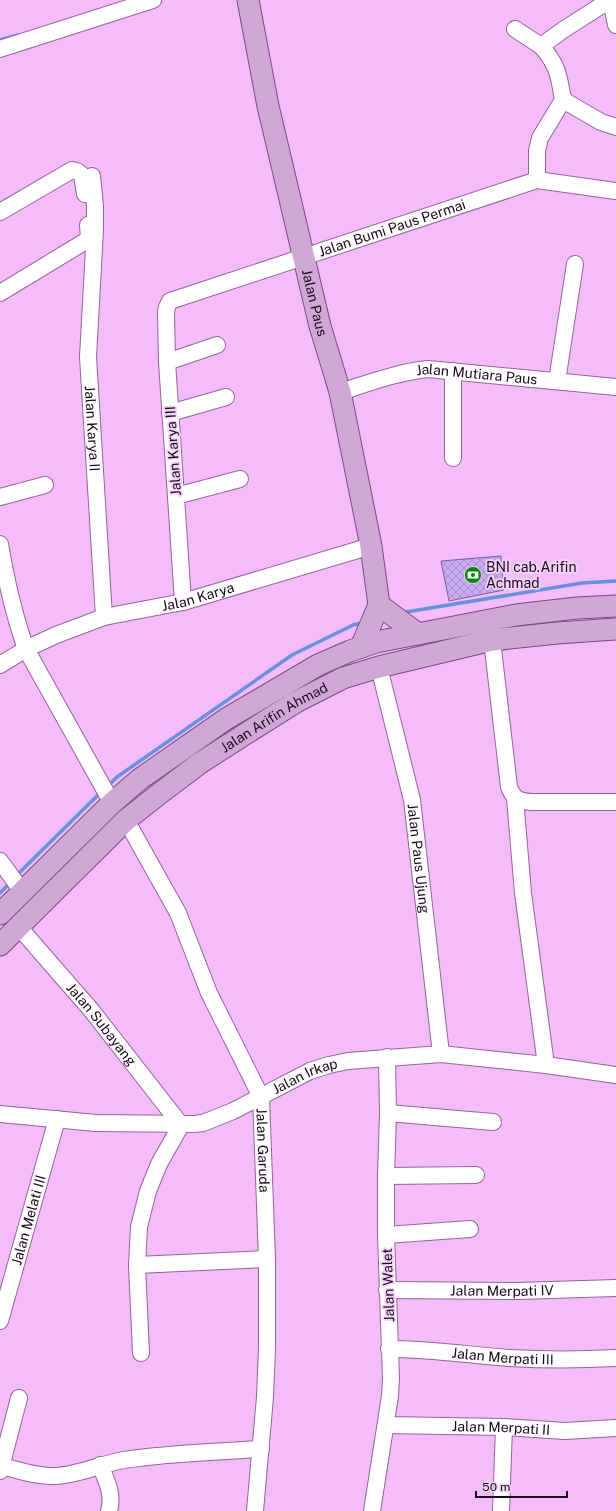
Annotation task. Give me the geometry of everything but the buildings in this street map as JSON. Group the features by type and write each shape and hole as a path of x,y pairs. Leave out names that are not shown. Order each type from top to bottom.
{"main road":[{"name":"Jalan Paus","path":"248,0 268,106 303,258 320,326 340,392 371,546 379,605"},
{"path":"361,647 379,605 418,634"},
{"name":"Jalan Arifin Ahmad","path":"0,914 112,803 162,763 226,719 318,665 376,642 516,615 577,608 616,606"},
{"name":"Jalan Arifin Ahmad","path":"0,945 126,820 200,763 296,702 342,678 379,667 492,640 557,633 616,629"}],"street":[{"path":"0,49 153,0"},
{"path":"541,46 610,0 616,25"},
{"path":"514,29 541,46 550,56 557,69 563,100 540,138 537,151 537,180"},
{"path":"563,100 601,122 616,127"},
{"path":"0,212 68,171 75,170 82,175 89,239 0,293"},
{"name":"Jalan Karya II","path":"92,176 95,206 88,357 104,617"},
{"name":"Jalan Bumi Paus Permai","path":"170,301 537,180 616,191"},
{"path":"557,381 575,264"},
{"name":"Jalan Karya III","path":"170,301 166,312 166,362 183,602"},
{"path":"166,362 217,345"},
{"name":"Jalan Mutiara Paus","path":"340,392 416,370 428,369 616,387"},
{"path":"453,371 453,458"},
{"path":"170,412 226,398"},
{"path":"176,496 240,479"},
{"path":"0,497 45,485"},
{"path":"0,544 8,588 18,629 26,650 112,803"},
{"name":"Jalan Karya","path":"0,665 26,650 75,627 104,617 183,602 371,546"},
{"path":"492,640 509,787 515,798 523,893 546,1065"},
{"name":"Jalan Paus Ujung","path":"379,667 412,800 441,1054"},
{"path":"515,798 521,802 616,802"},
{"name":"Jalan Garuda","path":"126,820 178,913 209,993 261,1097 267,1259 265,1398 255,1511"},
{"path":"0,861 22,891"},
{"name":"Jalan Subayang","path":"18,926 92,1011 181,1125"},
{"name":"Jalan Irkap","path":"0,1114 96,1123 181,1125 203,1123 233,1111 310,1071 348,1061 387,1057 441,1054 546,1065 616,1075"},
{"name":"Jalan Walet","path":"372,1511 386,1425 391,1378 386,1235 388,1113 387,1057"},
{"path":"388,1113 493,1122"},
{"name":"Jalan Melati III","path":"0,1321 57,1119"},
{"path":"141,1353 137,1265 139,1227 148,1191 159,1164 181,1125"},
{"path":"386,1176 476,1175"},
{"path":"386,1235 470,1229"},
{"path":"137,1265 267,1259"},
{"name":"Jalan Merpati IV","path":"388,1290 534,1291 616,1288"},
{"name":"Jalan Merpati III","path":"389,1349 414,1349 511,1358 557,1360 616,1358"},
{"path":"20,1398 1,1468 37,1475 56,1476 124,1460 261,1449"},
{"name":"Jalan Merpati II","path":"386,1425 504,1427 565,1431 616,1428"},
{"path":"501,1511 504,1427"},
{"path":"100,1465 111,1493 109,1511"}],"waterway":[{"path":"0,40 18,35"},
{"path":"406,612 582,583 616,581"},
{"path":"112,782 117,777 292,655 353,625 362,623"},
{"path":"20,872 97,796"},
{"path":"0,893 7,886"}],"place":[{"name":"BNI cab.Arifin Achmad","path":"473,575"}]}
